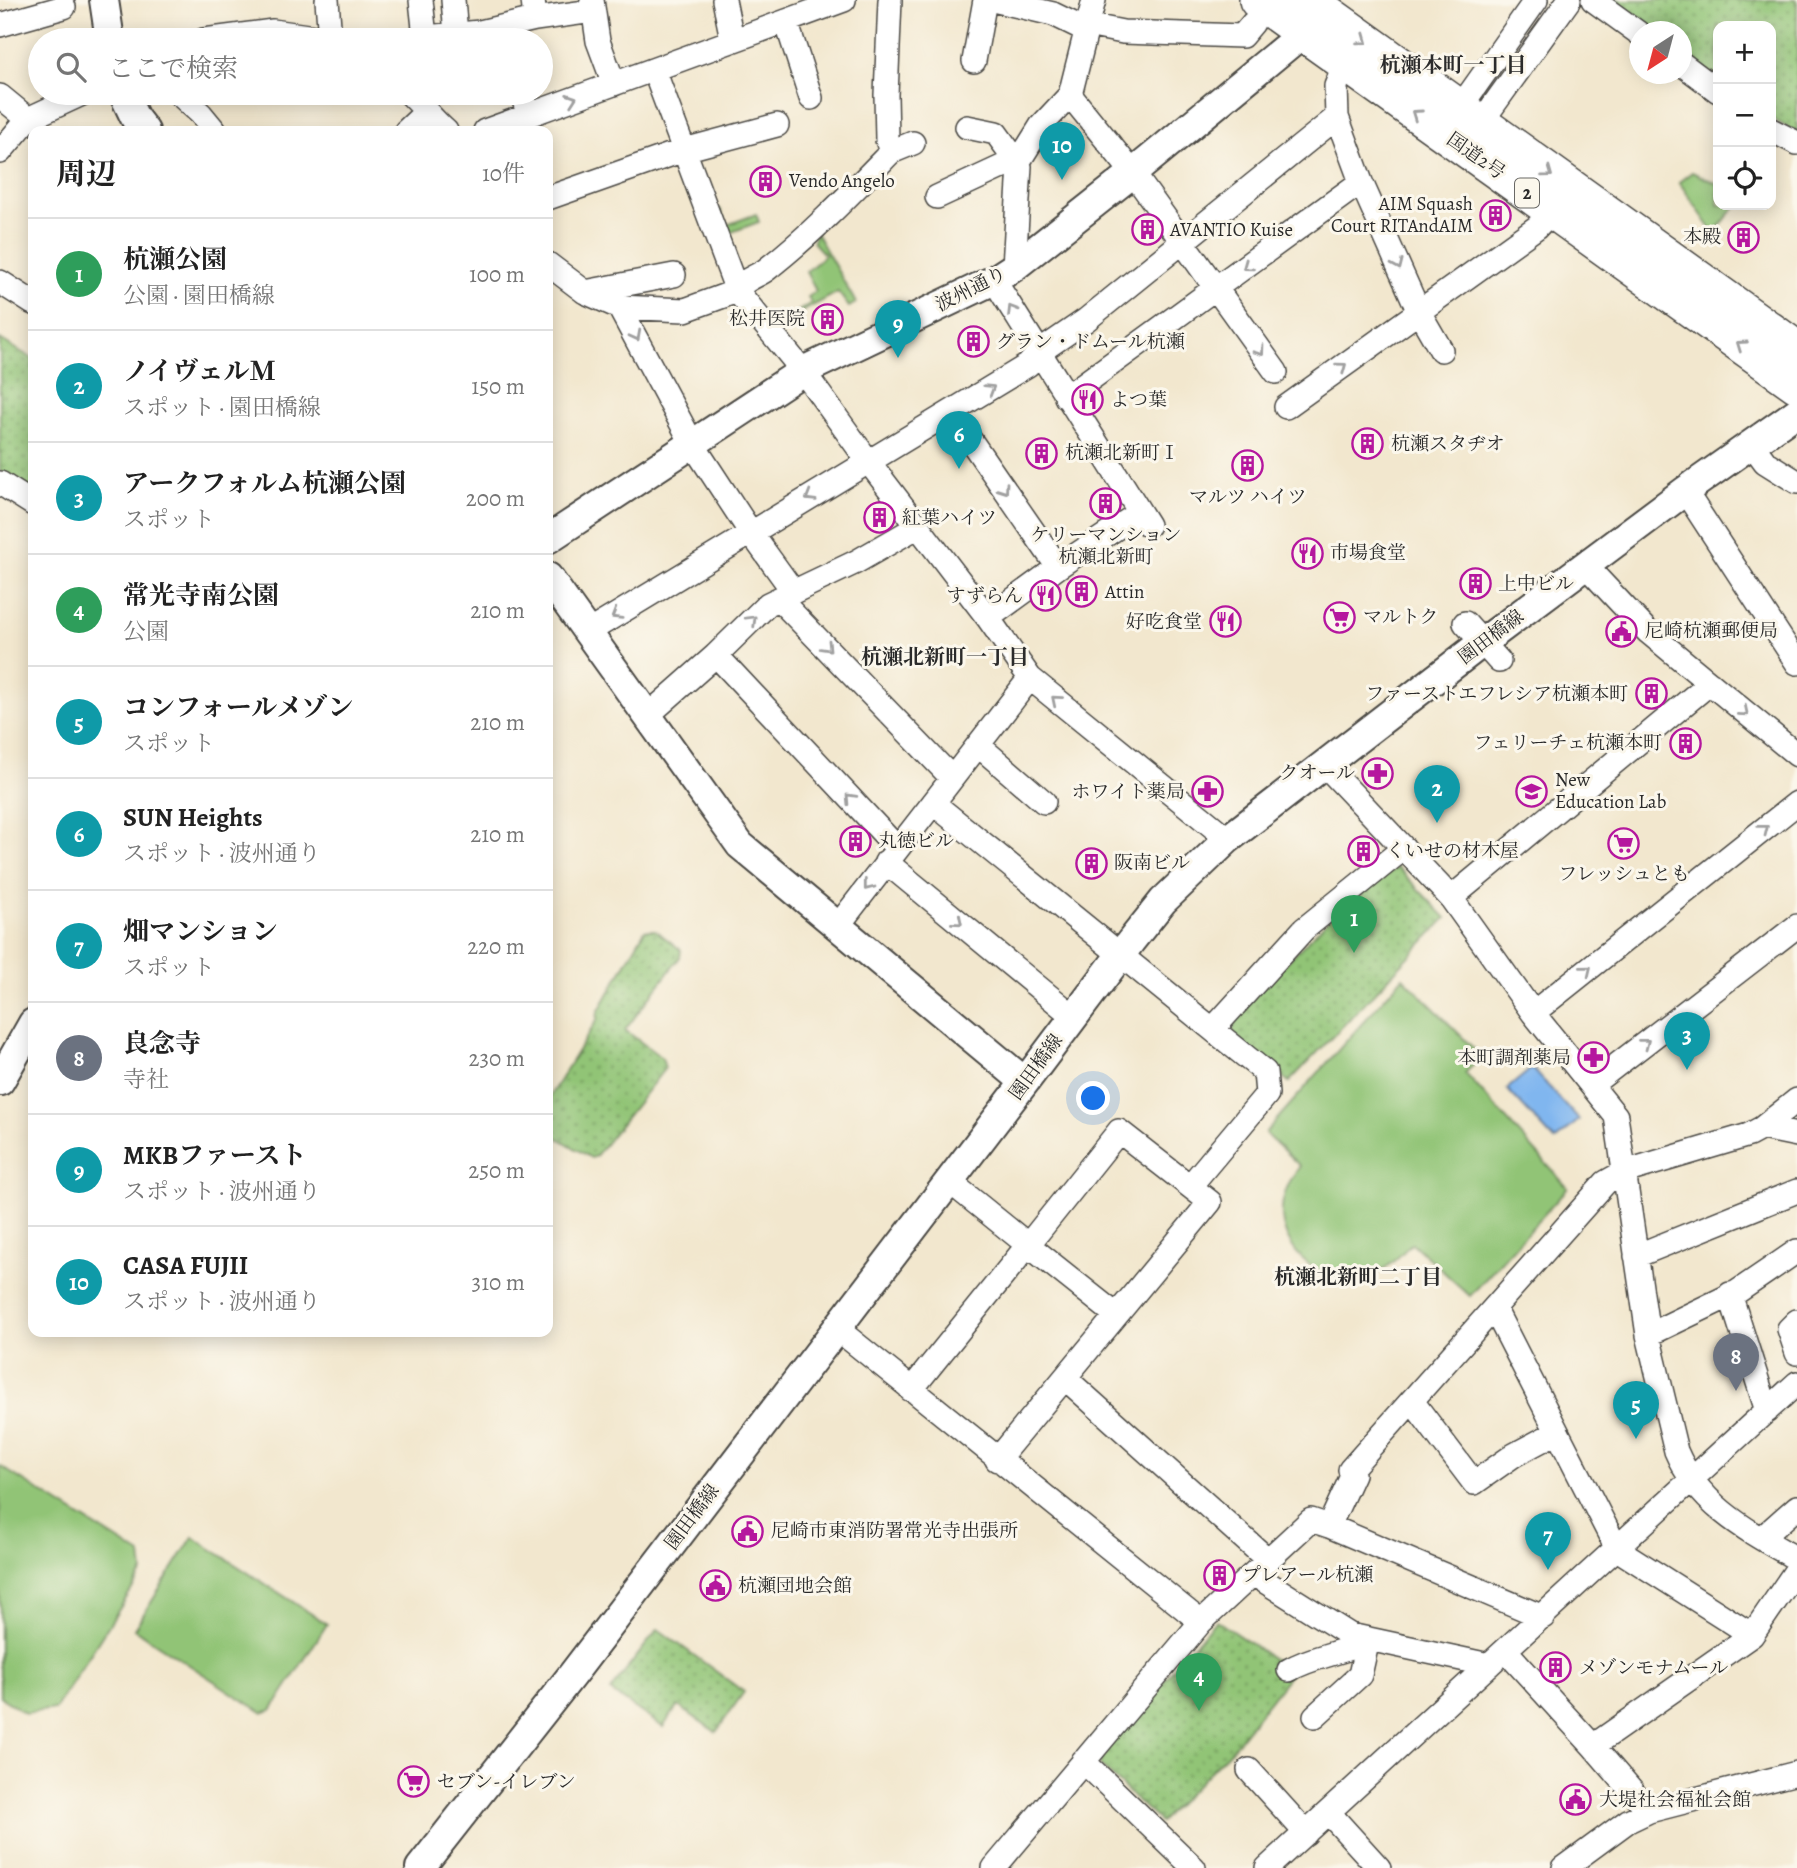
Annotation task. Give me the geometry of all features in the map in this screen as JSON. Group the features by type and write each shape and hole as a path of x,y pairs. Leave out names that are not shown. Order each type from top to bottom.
{"highway":[{"name":"国道2号","path":"1255,11 1310,14 1469,116 1797,350"},
{"name":"国道2号","path":"1310,14 1345,64 1797,384"}],"street":[{"path":"104,0 108,28"},
{"path":"327,0 329,28"},
{"path":"420,28 421,0"},
{"path":"453,0 455,28"},
{"path":"724,0 732,39"},
{"path":"553,97 614,84 844,0"},
{"path":"890,0 886,95 887,140 891,152"},
{"path":"974,61 985,0"},
{"path":"993,0 1086,27 1123,32 1242,36 1255,11"},
{"path":"937,197 1017,160 1041,126 1070,95 1094,0"},
{"path":"1469,116 1536,0"},
{"path":"1469,116 1569,0"},
{"path":"1593,0 1629,26"},
{"path":"513,28 534,9 592,6 598,41 614,84"},
{"path":"0,25 64,7"},
{"name":"波州通り","path":"553,536 803,370 1004,274 1133,173 1310,14"},
{"path":"786,22 811,98"},
{"path":"1345,64 1336,86 1337,117 1361,182 1419,312 1441,350"},
{"path":"654,70 737,291 803,370 1030,678 1228,839"},
{"path":"1692,72 1713,87"},
{"path":"1070,95 1133,173 1276,372"},
{"path":"0,96 29,124"},
{"path":"0,152 29,124 63,105"},
{"path":"129,105 141,126"},
{"path":"191,105 211,126"},
{"path":"421,105 425,113 440,126"},
{"path":"492,126 522,105"},
{"path":"411,126 425,113"},
{"path":"588,632 1028,365 1038,353 1086,320 1337,117"},
{"path":"553,196 684,150 777,125"},
{"path":"967,127 996,133 1017,160 1021,179 1004,274 1038,353 1141,521 1058,567 988,618"},
{"path":"1776,133 1797,144"},
{"path":"553,271 585,292 619,307 685,310 737,291 741,284 766,270 808,234 891,152 914,143"},
{"path":"1066,397 1361,182"},
{"path":"1286,407 1536,228 1552,211"},
{"path":"585,292 674,275"},
{"path":"0,282 28,300"},
{"path":"619,307 692,443 751,533 786,595 952,778"},
{"path":"951,412 1058,567"},
{"name":"園田橋線","path":"420,1868 564,1685 1163,901 1228,839 1482,642 1685,491 1797,412"},
{"path":"1751,443 1765,462 1797,482"},
{"path":"0,483 28,500"},
{"path":"1685,491 1797,663"},
{"path":"648,716 768,604 856,562 917,527"},
{"path":"1586,566 1648,632 1797,755"},
{"path":"553,584 740,845 1025,1082"},
{"path":"716,655 892,855 1073,1016"},
{"path":"837,927 1030,678"},
{"path":"1451,898 1710,683"},
{"path":"978,745 1044,802"},
{"path":"1325,765 1451,898 1534,1013 1616,1116 1648,1335 1676,1451 1692,1480 1726,1516 1797,1559"},
{"path":"933,803 1265,1072 1267,1094 1190,1186"},
{"path":"1534,1013 1797,803"},
{"path":"1213,1029 1304,929 1404,848"},
{"path":"1591,1085 1797,926"},
{"path":"0,1080 28,1032"},
{"path":"1329,1526 1353,1474 1350,1470 1606,1182 1624,1172 1749,1135 1797,1100"},
{"path":"1762,1128 1797,1135"},
{"path":"911,1391 1119,1131 1163,1168 1210,1202 997,1460"},
{"path":"949,1181 1116,1315"},
{"path":"1636,1256 1797,1191"},
{"path":"1648,1335 1737,1292 1797,1251"},
{"path":"1730,1294 1767,1411"},
{"path":"1494,1310 1617,1549 1752,1635"},
{"path":"1797,1321 1789,1329 1797,1353"},
{"path":"836,1328 1201,1622"},
{"path":"1065,1378 1261,1567 1350,1635 1498,1658 1592,1746 1649,1811"},
{"path":"1267,1868 1329,1814 1797,1382"},
{"path":"1412,1401 1474,1483 1514,1455 1557,1432"},
{"path":"1762,1538 1797,1507"},
{"path":"994,1868 1201,1622 1311,1520 1543,1617"},
{"path":"1592,1746 1752,1635 1797,1569"},
{"path":"1289,1670 1301,1663 1351,1650 1367,1639"},
{"path":"1315,1716 1360,1675 1367,1639"},
{"path":"1083,1761 1194,1868"},
{"path":"1249,1770 1306,1833"},
{"path":"1564,1868 1628,1821 1649,1811 1797,1773"},
{"path":"1329,1814 1379,1868"}],"green space":[{"path":"1607,0 1797,0 1797,133 1776,121 1776,21 1713,21 1713,76 1692,61 1692,21 1637,21"},
{"path":"1692,172 1713,182 1713,210 1733,210 1714,233 1679,182"},
{"path":"720,209 727,225 756,214 759,222 721,236 712,212"},
{"path":"815,231 856,303 849,307 838,292 796,315 795,313 811,303 808,297 816,291 806,272 825,255 813,242"},
{"path":"0,339 28,356 28,489 0,471"},
{"path":"1397,867 1446,918 1289,1082 1233,1034 1233,1021 1262,987 1333,915"},
{"path":"645,930 655,930 681,950 680,957 625,1030 662,1058 665,1068 596,1156 591,1158 553,1135 553,1091 597,1020 598,1012"},
{"path":"1403,977 1482,1057 1465,1073 1568,1188 1470,1296 1412,1243 1379,1272 1361,1278 1342,1278 1325,1273 1296,1252 1287,1237 1282,1219 1284,1195 1300,1166 1265,1133"},
{"path":"0,1466 141,1555 143,1572 55,1709 25,1713 0,1697"},
{"path":"193,1537 327,1624 272,1710 263,1713 134,1629"},
{"path":"1216,1620 1292,1672 1231,1750 1160,1822 1100,1765 1100,1753"},
{"path":"658,1629 744,1692 716,1732 678,1706 663,1727 610,1691"}],"water":[{"path":"1532,1068 1579,1120 1555,1141 1507,1089"}],"place":[{"name":"CASA FUJII","path":"1062,180"},
{"name":"Vendo Angelo","path":"766,181"},
{"name":"AIM Squash Court RITAndAIM","path":"1496,215"},
{"name":"AVANTIO Kuise","path":"1147,230"},
{"name":"本殿","path":"1744,237"},
{"name":"松井医院","path":"828,319"},
{"name":"グラン・ドムール杭瀬","path":"973,342"},
{"name":"MKBファースト","path":"898,358"},
{"name":"よつ葉","path":"1087,400"},
{"name":"杭瀬スタヂオ","path":"1368,444"},
{"name":"杭瀬北新町Ⅰ","path":"1042,453"},
{"name":"マルツ ハイツ","path":"1248,466"},
{"name":"SUN Heights","path":"959,469"},
{"name":"ケリーマンション 杭瀬北新町","path":"1106,504"},
{"name":"紅葉ハイツ","path":"879,518"},
{"name":"市場食堂","path":"1307,553"},
{"name":"上中ビル","path":"1475,584"},
{"name":"Attin","path":"1082,592"},
{"name":"すずらん","path":"1046,596"},
{"name":"マルトク","path":"1340,617"},
{"name":"好吃食堂","path":"1225,622"},
{"name":"尼崎杭瀬郵便局","path":"1622,631"},
{"name":"ファーストエフレシア杭瀬本町","path":"1651,694"},
{"name":"フェリーチェ杭瀬本町","path":"1685,743"},
{"name":"クオール","path":"1378,773"},
{"name":"New Education Lab","path":"1532,791"},
{"name":"ホワイト薬局","path":"1208,792"},
{"name":"ノイヴェルＭ","path":"1437,823"},
{"name":"丸徳ビル","path":"855,841"},
{"name":"フレッシュとも","path":"1624,843"},
{"name":"くいせの材木屋","path":"1363,851"},
{"name":"阪南ビル","path":"1091,863"},
{"name":"杭瀬公園","path":"1354,953"},
{"name":"本町調剤薬局","path":"1594,1058"},
{"name":"アークフォルム杭瀬公園","path":"1687,1070"},
{"name":"良念寺","path":"1736,1391"},
{"name":"コンフォールメゾン","path":"1636,1439"},
{"name":"尼崎市東消防署常光寺出張所","path":"748,1531"},
{"name":"畑マンション","path":"1548,1570"},
{"name":"プレアール杭瀬","path":"1219,1575"},
{"name":"杭瀬団地会館","path":"715,1586"},
{"name":"メゾンモナムール","path":"1556,1668"},
{"name":"常光寺南公園","path":"1199,1711"},
{"name":"セブン-イレブン","path":"414,1782"},
{"name":"大堤社会福祉会館","path":"1576,1800"}],"district":[{"name":"杭瀬本町一丁目","path":"1453,65"},
{"name":"杭瀬北新町一丁目","path":"945,657"},
{"name":"杭瀬北新町二丁目","path":"1358,1277"}]}
